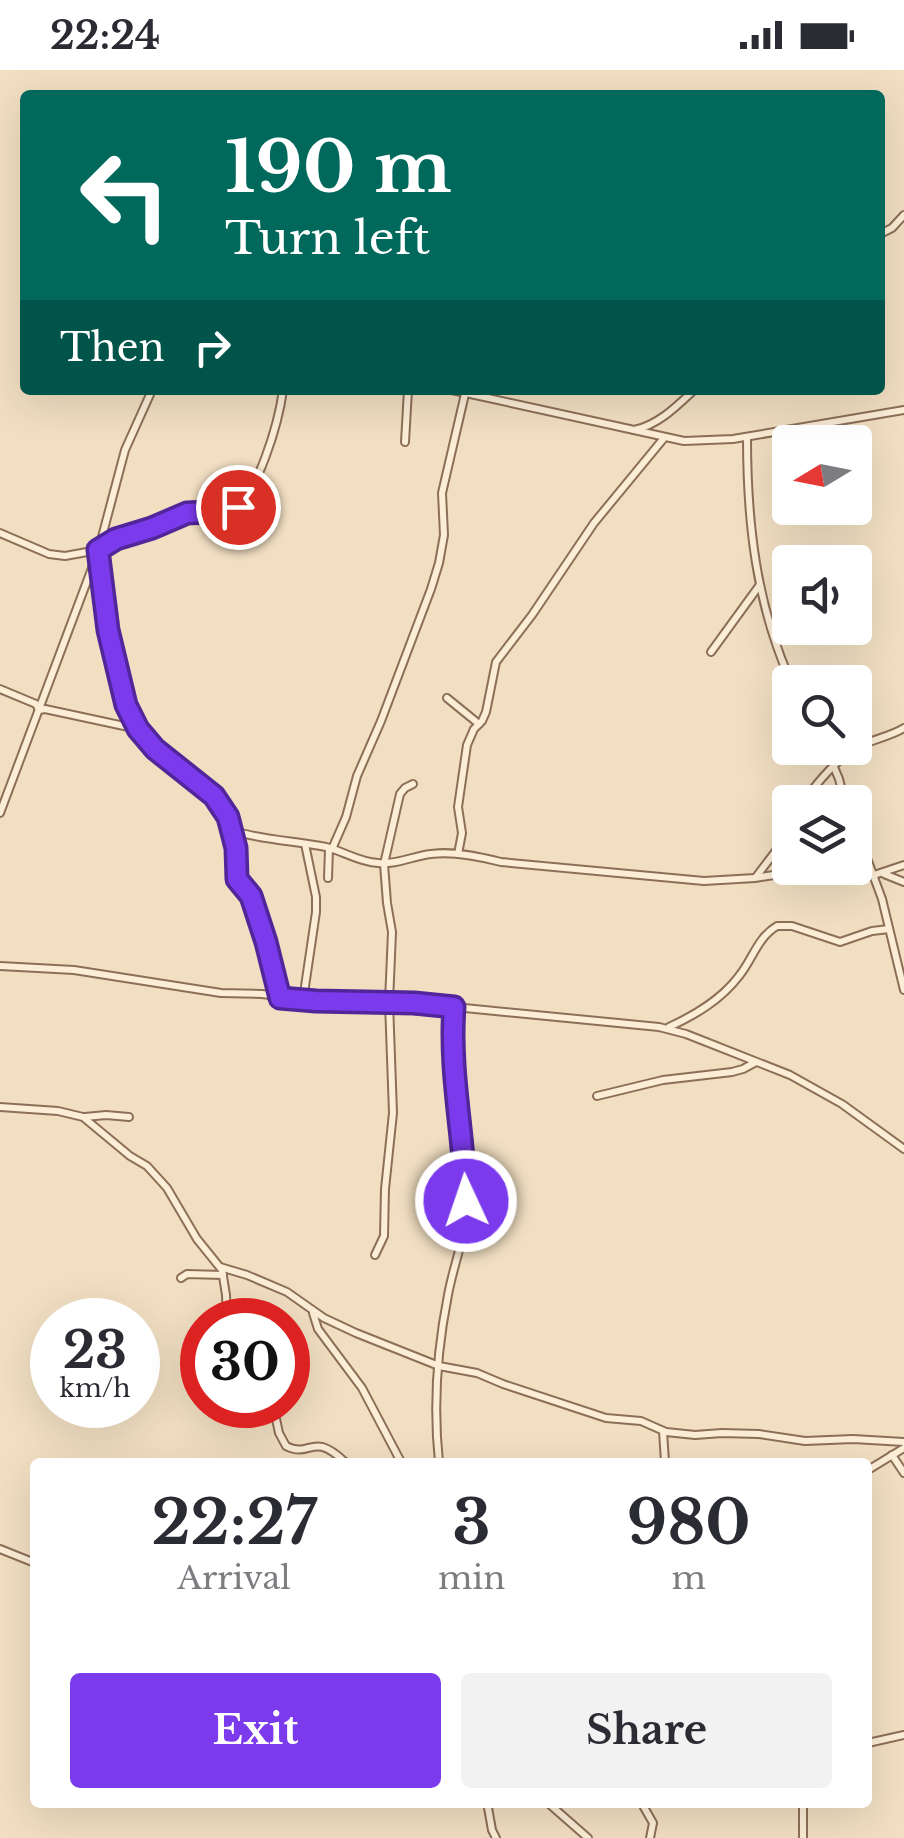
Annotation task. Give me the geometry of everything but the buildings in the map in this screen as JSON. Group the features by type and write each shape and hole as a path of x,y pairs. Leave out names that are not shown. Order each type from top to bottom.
{"street":[{"path":"885,232 904,215"},
{"path":"0,813 98,551 120,465 150,395"},
{"path":"0,533 55,556 72,555 98,551 116,539 187,513 237,508 247,496 268,449 283,395"},
{"path":"405,442 408,395"},
{"path":"328,878 331,849 444,546 442,493 465,395"},
{"path":"470,395 696,442 904,410"},
{"path":"634,430 648,426 688,395"},
{"path":"747,437 748,508 760,585 784,665"},
{"path":"458,854 462,833 458,807 468,745 486,712 491,678 500,655 594,523 664,438"},
{"path":"98,551 108,630 126,705 138,729 155,749 214,796 224,809 233,832 237,879 251,896 280,998"},
{"path":"711,652 760,585"},
{"path":"0,688 36,704 38,710"},
{"path":"447,698 479,724"},
{"path":"38,710 138,729"},
{"path":"818,785 858,747 904,728"},
{"path":"833,765 840,785"},
{"path":"375,1254 384,1236 393,1113 389,1002 392,932 384,864 400,794 414,784"},
{"path":"233,832 331,849 384,864 433,854 458,854 501,862 704,881 772,875"},
{"path":"304,1000 316,912 305,844"},
{"path":"755,878 772,857"},
{"path":"872,860 879,874 904,990"},
{"path":"879,874 904,866"},
{"path":"872,873 904,882"},
{"path":"666,1028 710,1004 729,988 762,938 776,926 792,926 840,942 889,929"},
{"path":"0,966 74,970 212,992 454,1007 666,1028 790,1075 842,1104 904,1149"},
{"path":"439,1458 436,1380 447,1299 466,1218 454,1078 454,1007"},
{"path":"597,1096 663,1080 732,1072 756,1062"},
{"path":"0,1107 83,1117 128,1117"},
{"path":"83,1117 155,1174 221,1271 226,1298"},
{"path":"181,1278 221,1271 248,1275 287,1292 313,1312 356,1333 439,1366 477,1373 606,1418 641,1421 663,1431 695,1435 758,1434 904,1445"},
{"path":"313,1312 318,1329 362,1388 399,1458"},
{"path":"278,1428 286,1446 296,1450 326,1446 340,1458"},
{"path":"663,1431 665,1458"},
{"path":"872,1468 904,1445"},
{"path":"892,1455 904,1472"},
{"path":"0,1549 30,1561"},
{"path":"872,1742 904,1735"},
{"path":"488,1808 496,1838"},
{"path":"554,1808 588,1838"},
{"path":"644,1808 653,1823 650,1838"},
{"path":"802,1838 803,1808"}],"route":[{"path":"238,507 230,511 187,513 116,539 98,550 108,630 126,705 138,729 155,749 214,796 224,809 236,848 237,879 251,896 280,998 454,1007 454,1078 466,1201"}]}
